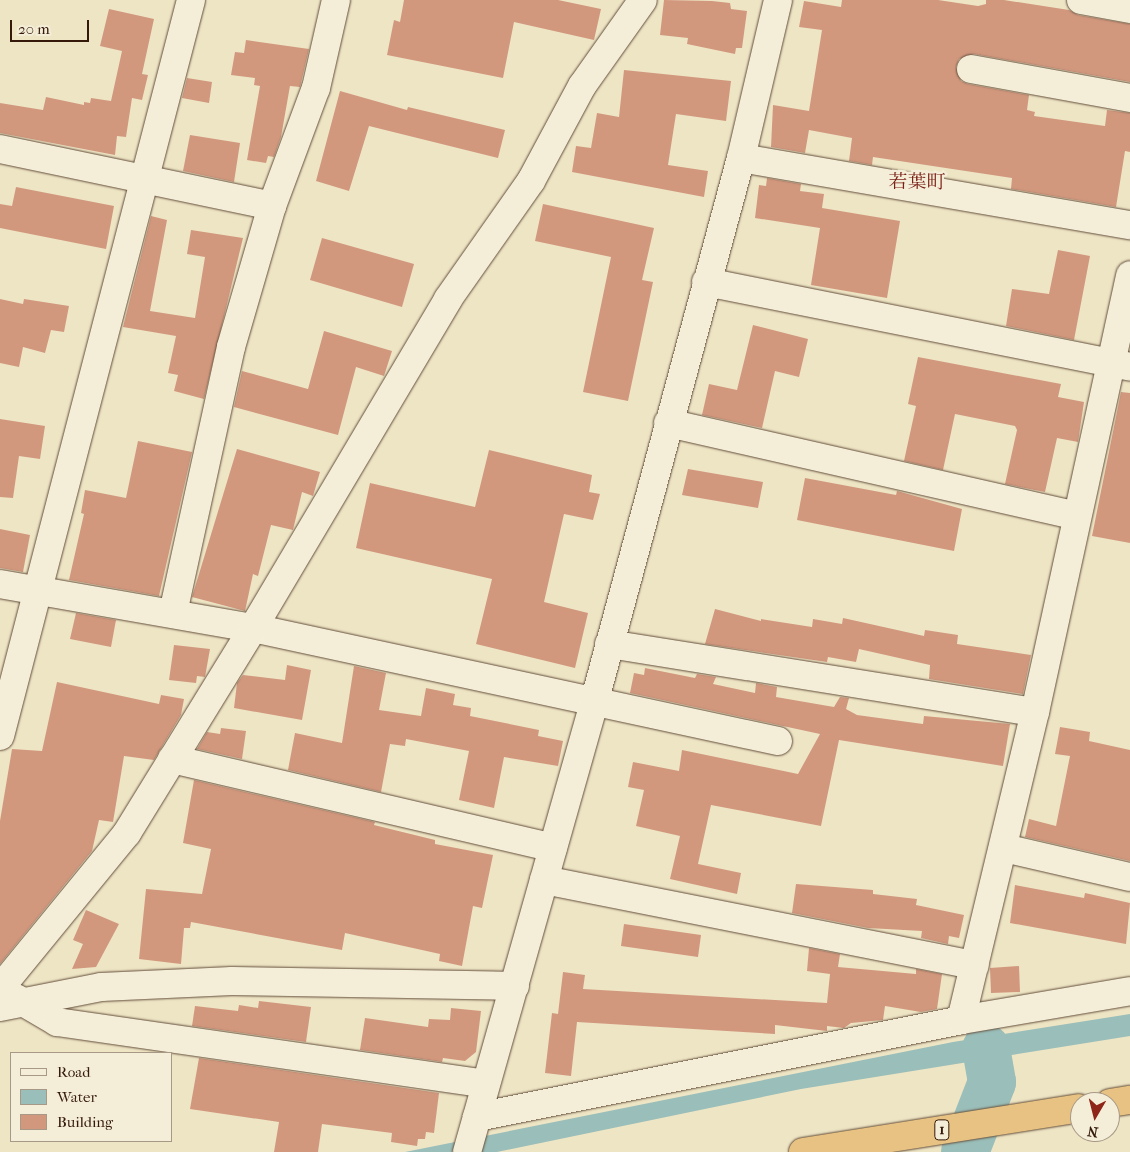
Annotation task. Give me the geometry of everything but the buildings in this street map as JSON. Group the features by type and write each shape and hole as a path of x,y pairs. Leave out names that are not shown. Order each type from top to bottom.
{"highway":[{"name":"1","path":"803,1152 1070,1110"}],"street":[{"path":"0,736 191,0"},
{"path":"173,612 231,347 272,206 316,88 336,0"},
{"path":"6,996 126,833 253,628 448,299 531,181 582,86 643,0"},
{"path":"778,0 741,158 706,282 594,703 473,1133 961,1020 1130,991"},
{"path":"1080,0 1130,9"},
{"path":"971,69 1130,98"},
{"path":"0,148 272,206"},
{"path":"741,158 1130,225"},
{"path":"961,1020 1004,848 1076,516 1120,366 1130,275"},
{"path":"706,282 1120,366"},
{"path":"668,423 1076,516"},
{"path":"0,584 173,612 253,628 594,703 778,741"},
{"path":"609,644 1035,712"},
{"path":"172,759 553,848"},
{"path":"1004,848 1130,877"},
{"path":"544,880 975,965"},
{"path":"6,996 101,987 232,981 515,986"},
{"path":"6,996 57,1022 486,1084"}],"water":[{"path":"1130,1014 1130,1036 801,1089 497,1152 405,1152 953,1042"}],"waterway":[{"path":"965,1152 992,1082 986,1049"}],"district":[{"name":"若葉町","path":"917,183"}]}
